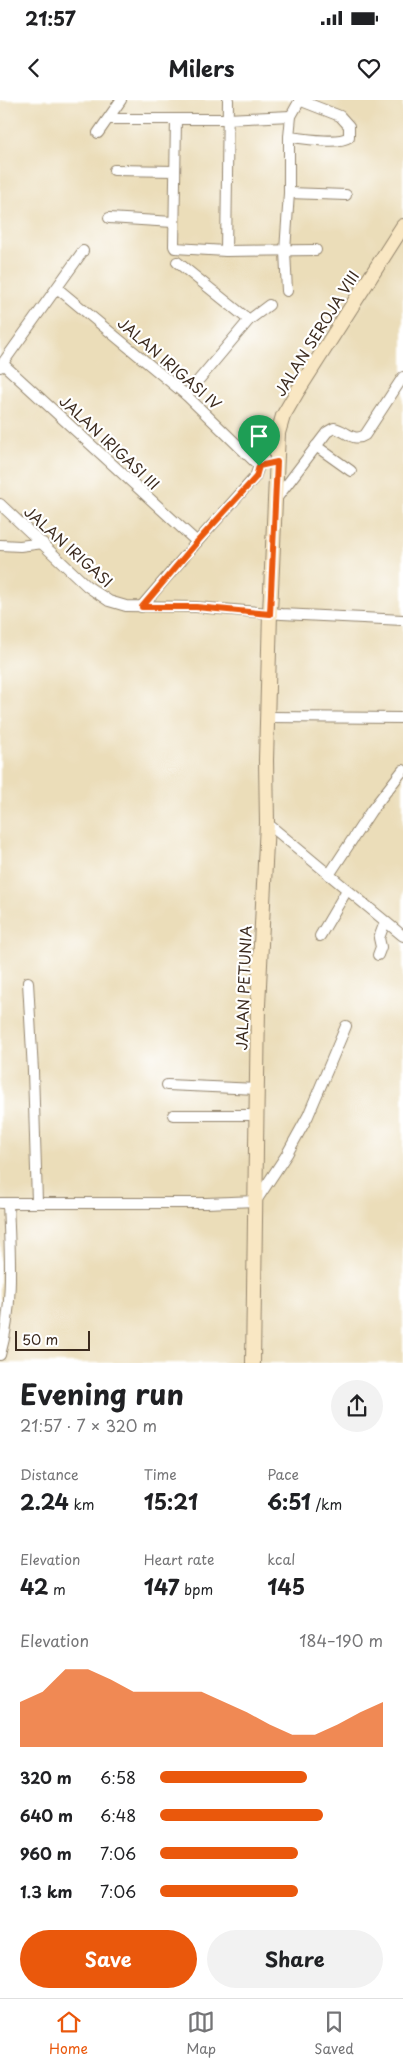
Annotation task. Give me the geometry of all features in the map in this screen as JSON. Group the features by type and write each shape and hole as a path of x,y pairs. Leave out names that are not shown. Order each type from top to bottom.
{"street":[{"path":"98,134 121,100"},
{"path":"226,252 228,100"},
{"path":"287,291 285,251 289,193 289,137 291,116 299,100 340,116 349,126 349,137 345,140 326,141 289,137"},
{"path":"109,119 227,119 291,116"},
{"path":"176,119 173,222 174,246 176,248 226,252 316,250"},
{"path":"114,170 175,171"},
{"path":"289,193 346,195"},
{"path":"109,218 173,222"},
{"name":"JALAN SEROJA VIII","path":"270,614 278,433 283,416 403,226"},
{"path":"1,365 84,251"},
{"path":"177,262 249,320"},
{"name":"JALAN IRIGASI IV","path":"57,288 186,395 259,466"},
{"path":"186,395 249,320 268,305"},
{"name":"JALAN IRIGASI III","path":"1,365 197,542"},
{"path":"276,499 326,432 334,428 342,429 352,438 365,436 403,377"},
{"path":"316,446 351,471"},
{"path":"142,607 197,542 256,477 259,466 277,462"},
{"name":"JALAN IRIGASI","path":"0,504 88,586 102,597 126,606 196,607 270,614 403,620"},
{"path":"0,545 20,546 43,543"},
{"name":"JALAN PETUNIA","path":"253,1363 258,985 267,823 266,760 270,614"},
{"path":"267,717 403,718"},
{"path":"329,875 371,812 403,770"},
{"path":"267,823 403,936"},
{"path":"320,936 347,890"},
{"path":"378,956 381,947 379,938 385,922"},
{"path":"28,982 37,1202"},
{"path":"0,1355 4,1342 10,1282 4,1203 206,1203 256,1201 287,1154 308,1116 346,1026"},
{"path":"167,1085 257,1089"},
{"path":"173,1115 256,1115"}],"route":[{"path":"277,462 270,614 196,607 142,607 197,542 256,477 259,466 277,462"}]}
